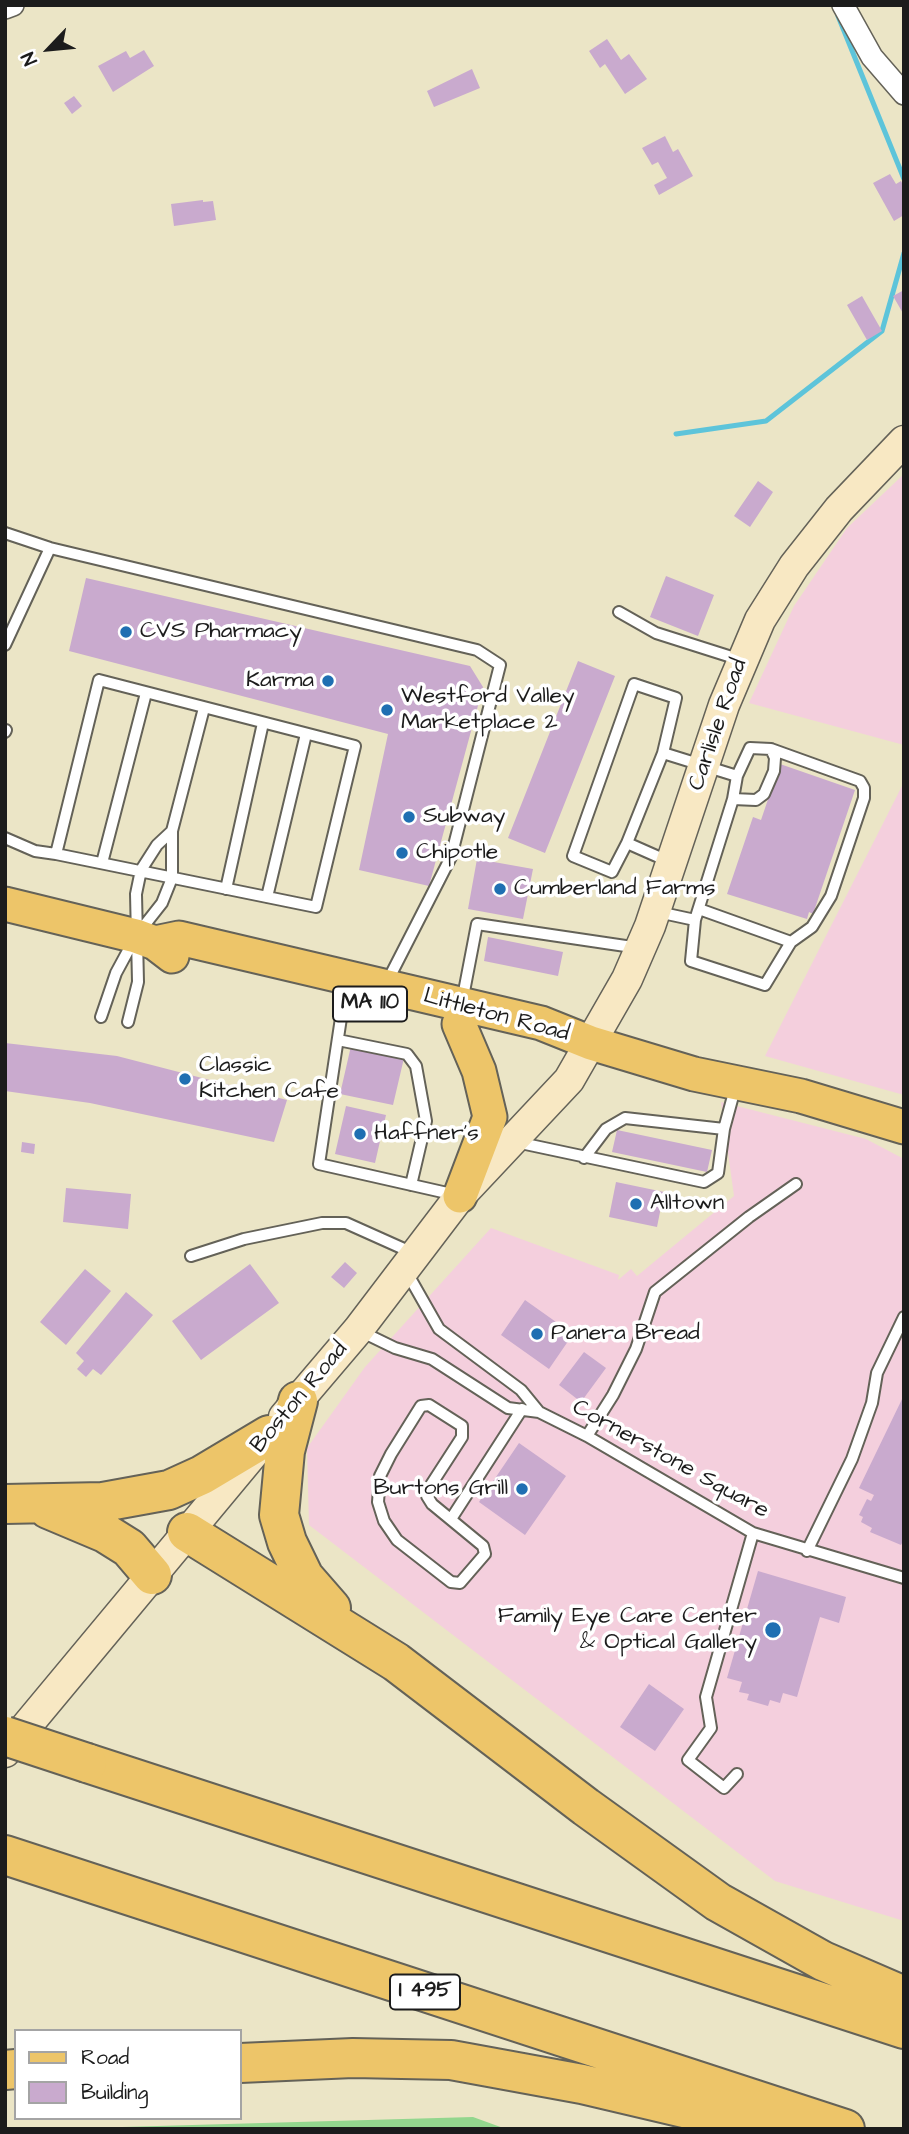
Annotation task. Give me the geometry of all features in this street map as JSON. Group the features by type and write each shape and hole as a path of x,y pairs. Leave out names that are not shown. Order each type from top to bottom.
{"highway":[{"path":"298,1401 281,1482 279,1515 287,1542 304,1577 322,1599 371,1646"},
{"path":"19,1504 103,1502 169,1490 202,1475 269,1435"},
{"path":"19,1504 105,1533 129,1548 152,1575"},
{"path":"187,1532 371,1646 718,1902 823,1961 904,1996"},
{"path":"5,1736 904,2029"},
{"name":"I 495","path":"5,1855 845,2129"},
{"path":"242,2063 353,2058 451,2060 582,2084 773,2129"}],"main road":[{"name":"Carlisle Road","path":"591,1043 656,911 741,660 760,620 794,566 839,509 904,441"},
{"name":"Littleton Road","path":"5,904 145,939 178,938 384,986 460,1014"},
{"name":"Littleton Road","path":"145,939 176,959 344,998 541,1023 591,1043 737,1083 846,1107 904,1126"},
{"path":"460,1014 491,1117 460,1196"},
{"name":"Boston Road","path":"5,1752 358,1330 460,1196 569,1080 591,1043"}],"street":[{"path":"5,8 13,5"},
{"path":"843,5 872,57 904,94"}],"lane":[{"path":"5,533 50,548 477,650 500,665 451,857 384,986"},
{"path":"5,645 50,548"},
{"path":"619,612 656,633 741,660"},
{"path":"5,838 36,851 316,907 355,746 99,680 56,854"},
{"path":"634,684 676,698 663,753 627,843 612,872 573,856 634,684"},
{"path":"102,863 146,693"},
{"path":"101,1017 116,973 145,939 172,878 172,831 204,708"},
{"path":"226,889 263,723"},
{"path":"267,897 306,734"},
{"path":"750,748 771,749 860,781 864,788 864,797 831,896 812,927 791,942 765,985 691,961 697,914 733,799 737,776 750,748"},
{"path":"733,799 756,800 764,794 774,771 775,758 771,749"},
{"path":"663,753 737,776"},
{"path":"128,1022 145,939 136,894 141,870 157,845 172,831"},
{"path":"627,843 673,863"},
{"path":"656,911 697,914 791,942"},
{"path":"460,1014 477,924 640,948"},
{"path":"344,998 318,1164 460,1196"},
{"path":"338,1040 407,1054 416,1066 426,1121 411,1185"},
{"path":"510,1140 704,1182 719,1173 724,1129 737,1083"},
{"path":"584,1158 606,1129 625,1118 724,1129"},
{"path":"587,1436 613,1395 636,1349 655,1292 749,1217 796,1184"},
{"path":"191,1256 244,1239 322,1223 346,1223 410,1261"},
{"name":"Cornerstone Square","path":"410,1261 439,1329 521,1390 539,1412"},
{"path":"807,1551 852,1459 872,1403 877,1373 904,1317"},
{"name":"Cornerstone Square","path":"358,1330 395,1348 432,1359 508,1408 539,1412 587,1436 753,1533 904,1578"},
{"path":"429,1405 462,1426 461,1437 429,1488 427,1496 432,1504 451,1519 483,1546 485,1554 460,1583 451,1582 397,1540 384,1521 378,1502 380,1476 421,1406 429,1405"},
{"path":"451,1519 522,1409"},
{"path":"737,1774 724,1788 688,1759 711,1728 706,1697 753,1533"}],"shaded area":[{"path":"904,474 904,745 749,703 794,606 847,528"},
{"path":"904,782 904,1095 765,1056"},
{"path":"721,1102 866,1139 904,1159 904,1921 775,1881 309,1525 307,1448 365,1367 491,1228 619,1275 618,1280 631,1269 637,1276 734,1196"}],"green space":[{"path":"473,2117 506,2129 52,2129"}],"building":[{"path":"607,39 621,60 629,54 647,79 625,94 605,64 600,68 589,51"},
{"path":"144,50 154,66 113,92 98,66 126,51 130,58"},
{"path":"472,69 480,88 434,107 427,91"},
{"path":"74,96 82,106 72,114 64,103"},
{"path":"665,136 673,152 678,149 693,176 659,195 654,185 667,178 658,162 652,165 642,148"},
{"path":"890,174 896,184 901,181 904,187 904,215 894,221 873,183"},
{"path":"213,201 216,220 174,226 171,204"},
{"path":"904,290 904,315 893,296"},
{"path":"862,296 882,331 867,340 847,305"},
{"path":"758,481 773,492 750,527 734,516"},
{"path":"666,576 714,595 698,636 650,617"},
{"name":"Westford Valley Marketplace 2","path":"86,578 470,666 483,687 429,886 359,870 388,734 69,651"},
{"path":"578,661 615,676 545,853 508,838"},
{"path":"780,764 855,790 813,914 809,912 807,919 727,894 753,817 761,820"},
{"name":"Cumberland Farms","path":"477,859 533,869 523,919 468,909"},
{"name":"Cumberland Farms","path":"488,937 563,952 558,976 484,961"},
{"path":"5,1043 117,1056 287,1100 274,1142 90,1103 5,1091"},
{"path":"351,1046 404,1058 393,1105 340,1094"},
{"name":"Haffner's","path":"346,1106 386,1115 375,1163 335,1154"},
{"path":"617,1130 712,1150 707,1172 612,1152"},
{"path":"22,1142 35,1144 34,1154 21,1152"},
{"name":"Alltown","path":"616,1182 664,1192 657,1227 609,1217"},
{"path":"66,1188 131,1194 128,1229 63,1222"},
{"path":"345,1262 357,1273 344,1288 331,1277"},
{"path":"250,1264 279,1303 201,1360 172,1321"},
{"path":"85,1269 111,1291 66,1345 40,1322"},
{"path":"126,1292 153,1315 101,1375 93,1369 86,1377 77,1369 84,1361 76,1353"},
{"name":"Panera Bread","path":"525,1300 573,1334 549,1369 501,1335"},
{"path":"584,1352 606,1368 581,1402 559,1385"},
{"path":"904,1395 904,1539 901,1545 870,1532 872,1528 861,1522 863,1517 859,1515 867,1499 871,1501 874,1495 859,1488"},
{"name":"Burtons Grill","path":"519,1443 566,1476 525,1535 479,1502"},
{"path":"758,1571 846,1597 839,1623 820,1617 797,1697 783,1693 780,1703 770,1700 768,1706 747,1700 749,1694 739,1692 742,1682 727,1678"},
{"path":"649,1684 684,1709 655,1751 620,1727"}],"waterway":[{"path":"838,16 904,179"},
{"path":"676,434 766,421 882,331 904,253"}],"place":[{"name":"CVS Pharmacy","path":"126,632"},
{"name":"Karma","path":"328,681"},
{"name":"Westford Valley Marketplace 2","path":"387,710"},
{"name":"Subway","path":"409,817"},
{"name":"Chipotle","path":"402,853"},
{"name":"Cumberland Farms","path":"500,889"},
{"name":"Classic Kitchen Cafe","path":"185,1079"},
{"name":"Haffner's","path":"360,1134"},
{"name":"Alltown","path":"636,1204"},
{"name":"Panera Bread","path":"537,1334"},
{"name":"Burtons Grill","path":"522,1489"},
{"name":"Family Eye Care Center & Optical Gallery","path":"773,1630"}]}
